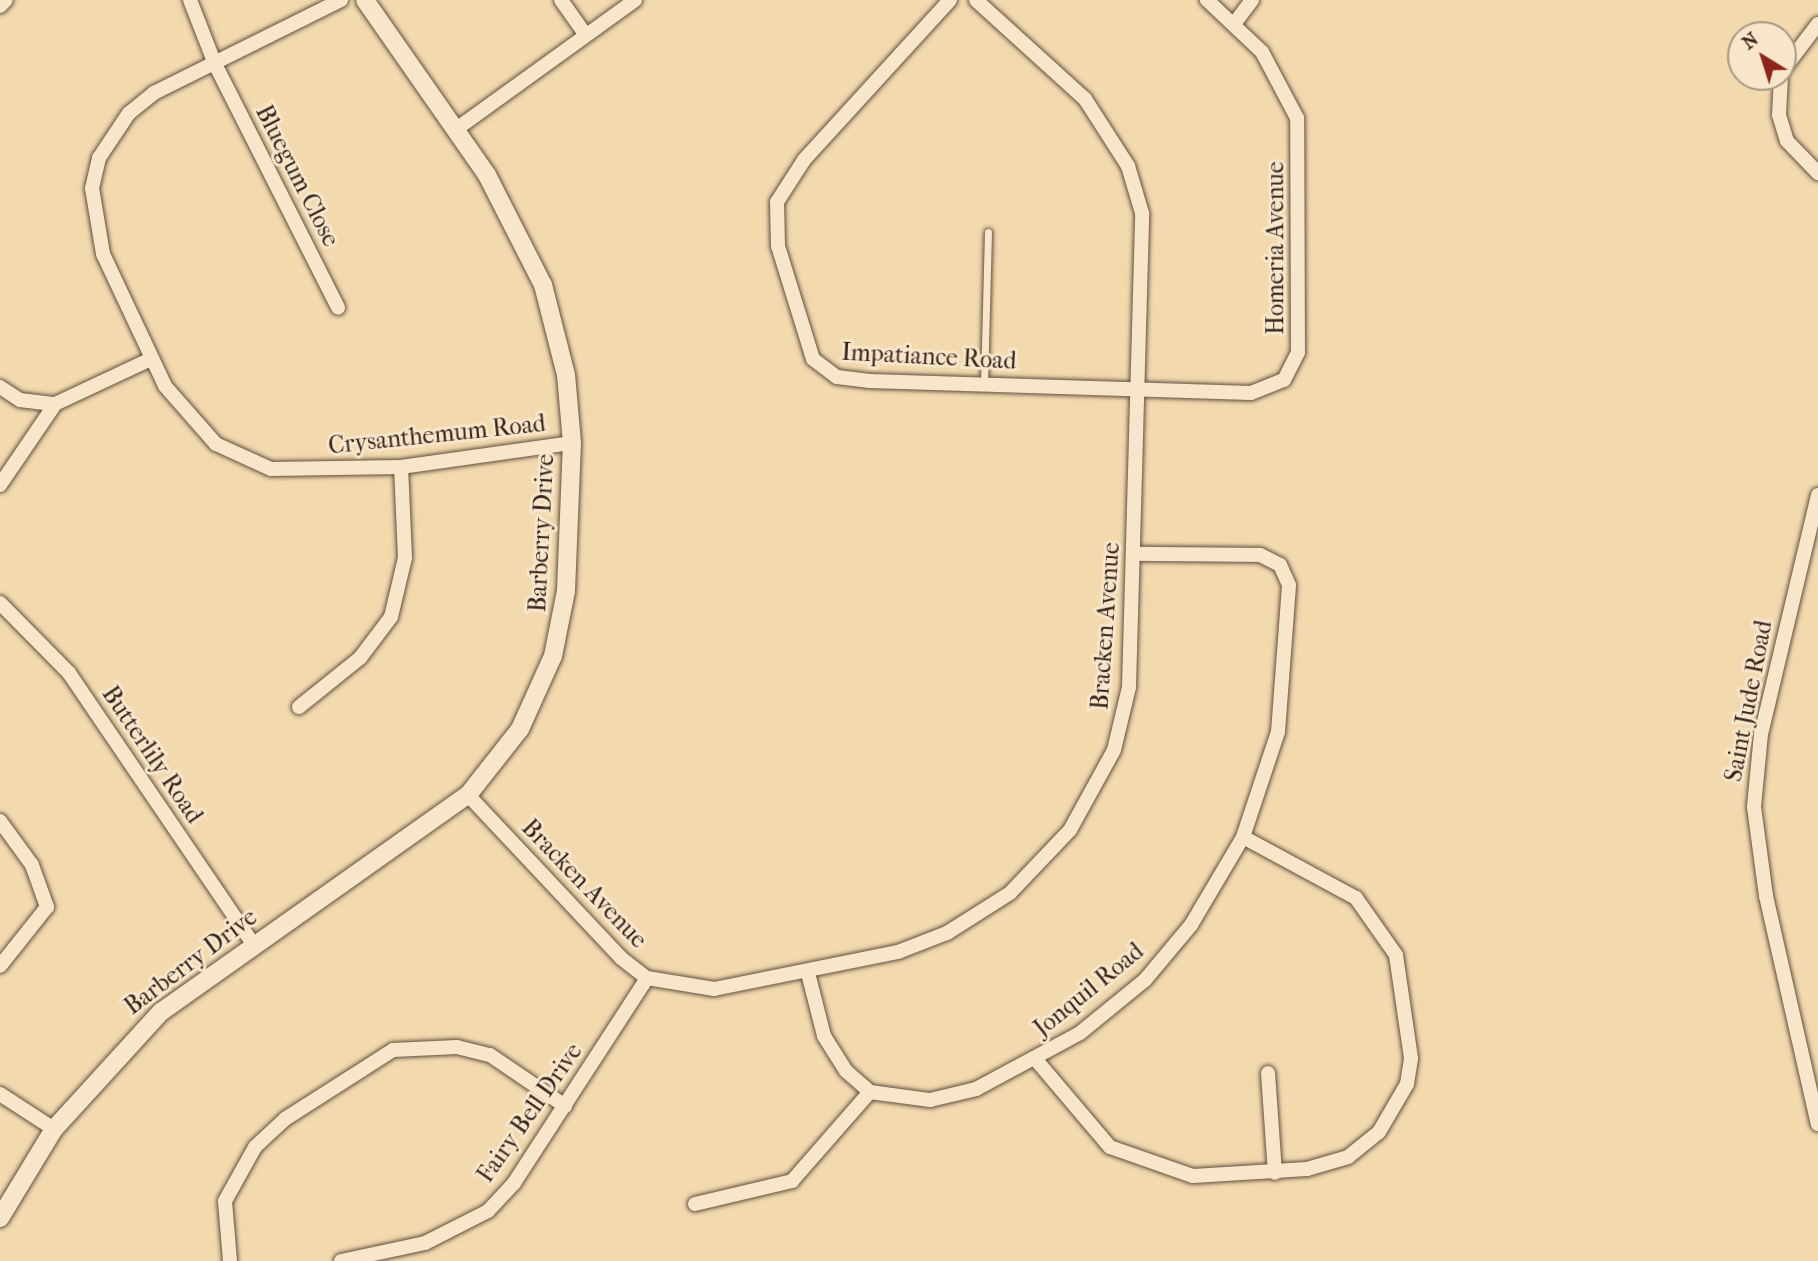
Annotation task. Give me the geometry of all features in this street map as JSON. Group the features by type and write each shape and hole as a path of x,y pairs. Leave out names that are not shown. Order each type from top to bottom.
{"street":[{"path":"0,6 6,0"},
{"name":"Bluegum Close","path":"190,0 215,64 338,308"},
{"name":"Crysanthemum Road","path":"341,0 215,64 129,113 104,147 92,188 103,254 151,359 185,416 248,461 310,472 401,467 572,443"},
{"name":"Barberry Drive","path":"0,1218 54,1129 126,1044 253,944 468,795 520,729 553,656 566,591 572,443 566,376 543,285 519,228 365,0"},
{"path":"561,0 585,34"},
{"path":"455,130 635,0"},
{"name":"Impatiance Road","path":"950,0 804,160 777,202 775,227 803,338 824,371 870,381 1142,389"},
{"name":"Bracken Avenue","path":"468,795 647,978 714,989 808,973 898,952 977,918 1041,865 1070,830 1098,784 1125,714 1136,554 1142,389 1142,213 1128,166 1085,99 976,0"},
{"name":"Homeria Avenue","path":"1142,389 1251,393 1274,387 1293,370 1298,352 1297,118 1285,86 1234,23 1207,0"},
{"path":"1234,23 1252,0"},
{"path":"1797,52 1818,24"},
{"path":"1781,91 1779,115 1787,141 1818,173"},
{"path":"0,485 55,404 151,359"},
{"path":"0,387 20,400 55,404"},
{"path":"299,707 360,658 391,617 405,558 401,467"},
{"name":"Saint Jude Road","path":"1818,499 1761,734 1754,807 1766,895 1818,1124"},
{"name":"Jonquil Road","path":"870,1092 930,1100 976,1090 1037,1061 1145,980 1191,925 1243,837 1278,732 1288,658 1285,572 1260,555 1136,554"},
{"name":"Butterlily Road","path":"0,603 69,673 253,944"},
{"path":"0,821 32,865 47,907 0,966"},
{"path":"1037,1061 1088,1128 1137,1162 1193,1177 1275,1172 1348,1157 1373,1139 1407,1084 1410,1035 1396,955 1371,913 1340,886 1243,837"},
{"path":"695,1205 792,1181 870,1092 835,1058 808,973"},
{"name":"Fairy Bell Drive","path":"341,1261 425,1243 469,1226 514,1183 647,978"},
{"path":"230,1261 225,1201 255,1147 285,1119 393,1050 457,1047 490,1055 565,1106"},
{"path":"1268,1073 1275,1172"},
{"path":"0,1094 54,1129"}],"lane":[{"path":"984,384 988,232"}]}
